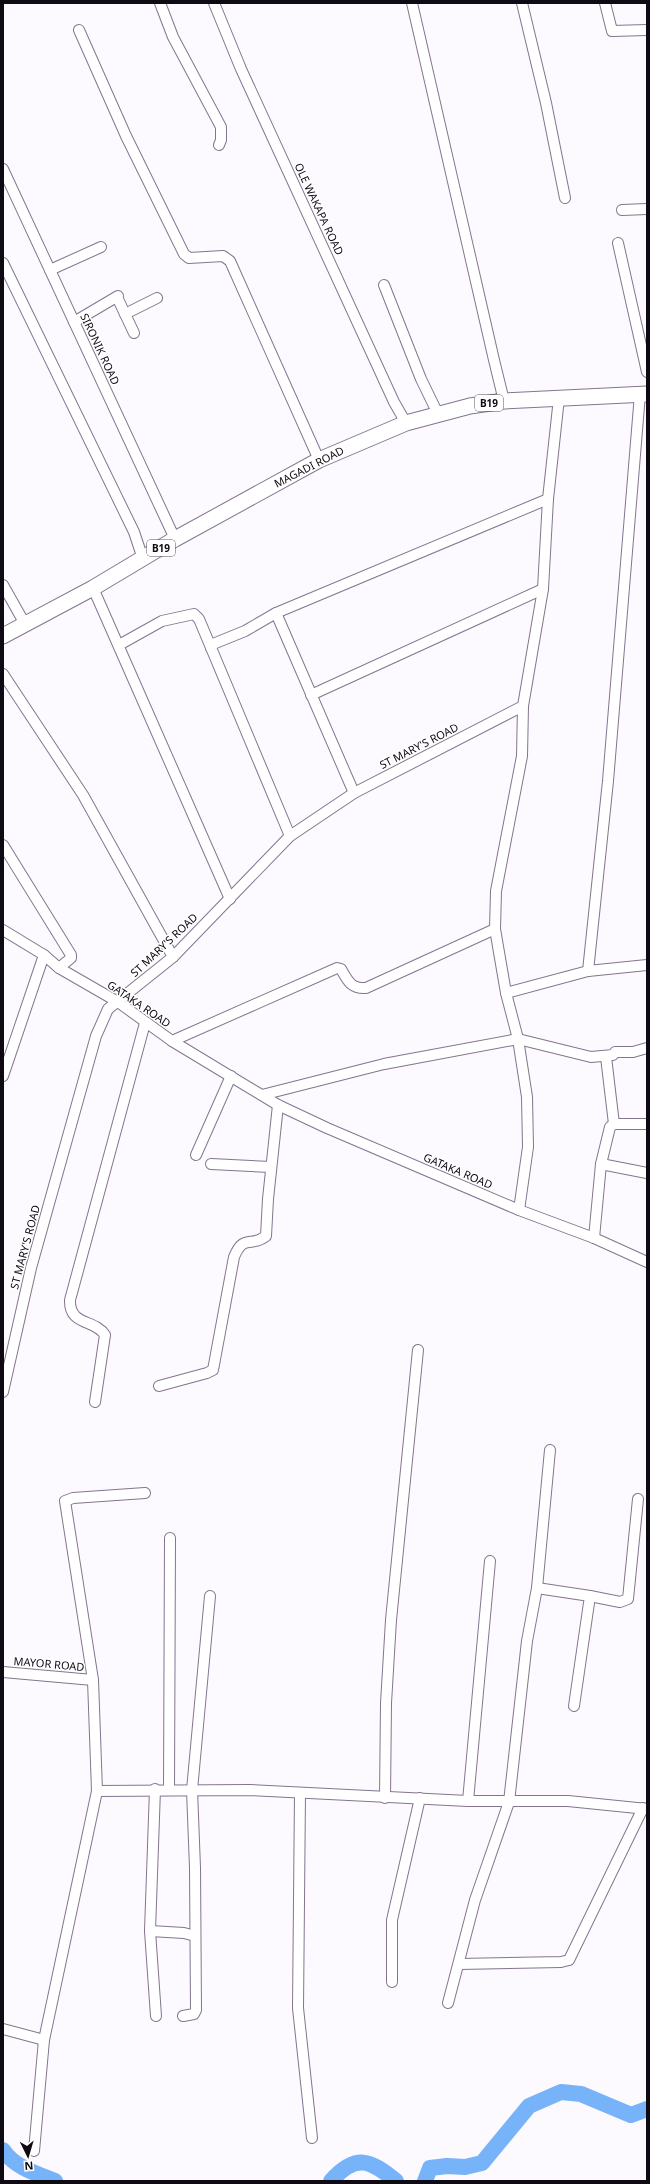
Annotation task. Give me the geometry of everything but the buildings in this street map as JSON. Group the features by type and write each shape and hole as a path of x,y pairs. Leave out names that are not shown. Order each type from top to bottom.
{"highway":[{"name":"MAGADI ROAD","path":"3,636 93,588 175,539 319,460 406,423 438,414 504,401 643,394"}],"street":[{"path":"160,3 173,37 221,127 221,140 219,145"},
{"name":"OLE WAKAPA ROAD","path":"214,3 244,76 394,402 406,423"},
{"path":"412,3 488,338 504,401"},
{"path":"522,3 546,103 565,198"},
{"path":"604,3 612,32 647,30"},
{"path":"79,30 126,136 184,254 190,258 223,256 230,261 319,460"},
{"name":"SIRONIK ROAD","path":"3,169 175,539"},
{"path":"622,210 647,209"},
{"path":"618,243 647,372"},
{"path":"50,270 101,247"},
{"path":"3,263 134,532 143,558"},
{"path":"384,285 421,379 438,414"},
{"path":"74,322 117,296 134,333"},
{"path":"125,314 157,298"},
{"path":"588,971 608,781 643,394"},
{"path":"519,1210 528,1147 527,1097 518,1040 506,993 495,930 496,891 522,756 523,706 543,589 548,498 559,398"},
{"path":"211,648 213,644 245,631 276,613 548,498"},
{"path":"3,585 25,624"},
{"path":"93,588 230,899"},
{"path":"311,695 543,589"},
{"path":"276,613 354,793"},
{"path":"119,645 162,621 194,614 199,619 290,836"},
{"path":"3,674 83,795 173,957"},
{"name":"ST MARY'S ROAD","path":"3,1392 31,1268 96,1036 108,1009 173,957 290,836 354,793 523,706"},
{"path":"3,845 70,951 71,958 59,968"},
{"name":"GATAKA ROAD","path":"3,930 44,955 59,968 118,1002 145,1023 172,1041 278,1105 327,1128 519,1210 594,1238 647,1262"},
{"path":"172,1041 337,968 341,969 349,984 358,989 366,988 495,930"},
{"path":"3,1076 44,955"},
{"path":"506,993 588,971 647,965"},
{"path":"95,1402 105,1335 73,1315 69,1308 70,1300 145,1023"},
{"path":"262,1095 384,1064 518,1040 591,1057 613,1056 615,1052 633,1052 647,1048"},
{"path":"606,1057 614,1124"},
{"path":"196,1155 231,1076"},
{"path":"159,1386 208,1373 212,1370 234,1257 239,1246 245,1242 261,1240 266,1236 271,1168 278,1105"},
{"path":"594,1238 601,1164 610,1127 614,1124 647,1124"},
{"path":"211,1164 271,1168"},
{"path":"601,1164 647,1173"},
{"path":"384,1798 386,1703 391,1620 418,1350"},
{"path":"448,2003 476,1900 509,1802 527,1641 537,1588 550,1450"},
{"path":"34,2151 44,2040 97,1791 93,1680 65,1501 73,1498 145,1493"},
{"path":"537,1588 620,1602 628,1599 638,1499"},
{"path":"169,1790 170,1538"},
{"path":"468,1801 490,1561"},
{"path":"183,2016 194,2014 196,2010 196,1936 192,1790 210,1596"},
{"path":"574,1706 590,1596"},
{"name":"MAYOR ROAD","path":"3,1672 93,1680"},
{"path":"97,1791 155,1789 300,1792 384,1798 420,1798 468,1801 568,1801 645,1808 569,1960 561,1962 459,1964"},
{"path":"155,1789 150,1931 156,2016"},
{"path":"300,1792 298,2008 312,2138"},
{"path":"392,1982 392,1920 420,1798"},
{"path":"150,1931 184,1933 196,1936"},
{"path":"3,2029 44,2040"}],"waterway":[{"path":"425,2181 430,2168 447,2166 465,2167 482,2163 529,2106 561,2092 581,2094 631,2115 647,2109"},
{"path":"3,2150 13,2161 34,2173 55,2181"},
{"path":"331,2181 348,2166 356,2163 371,2164 396,2181"}]}
